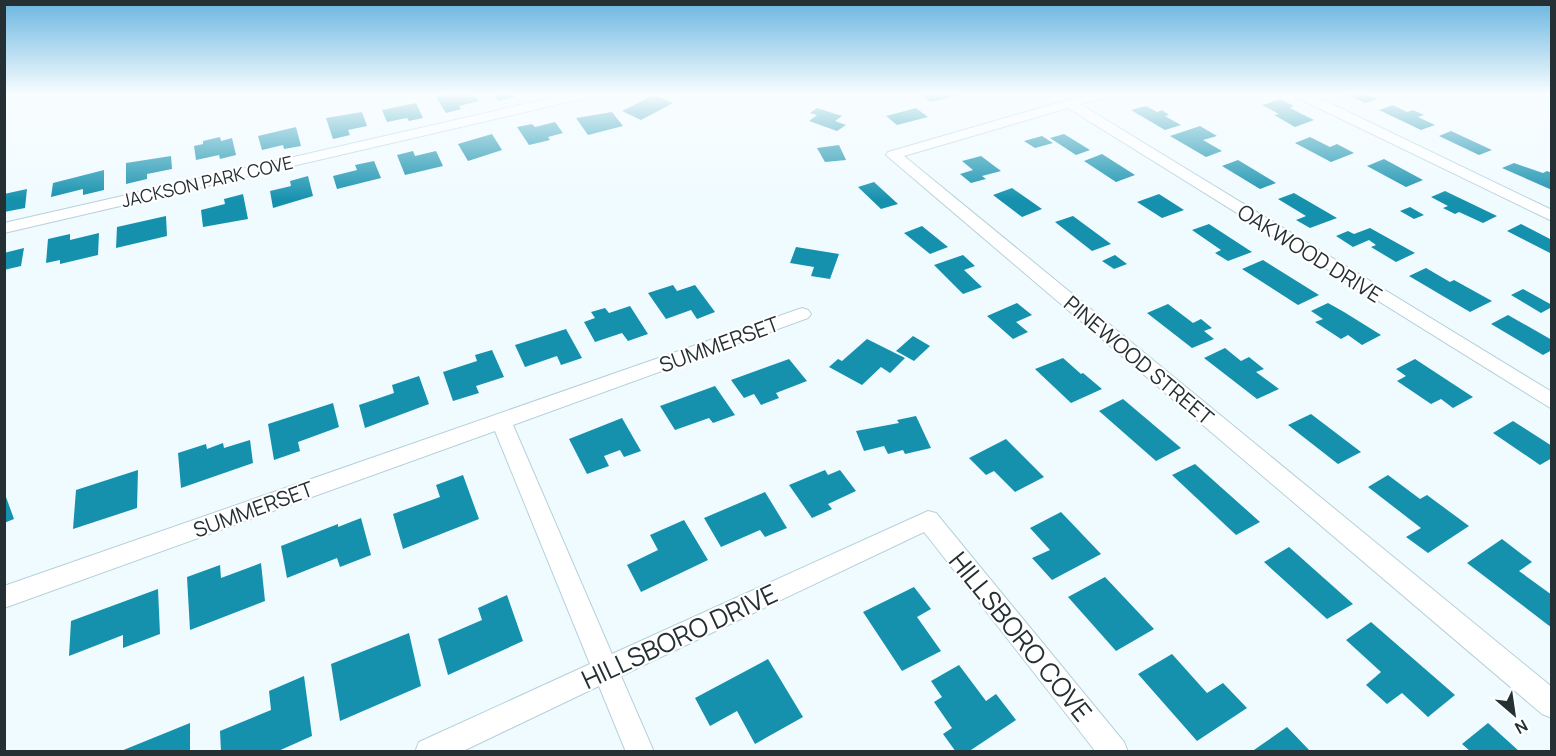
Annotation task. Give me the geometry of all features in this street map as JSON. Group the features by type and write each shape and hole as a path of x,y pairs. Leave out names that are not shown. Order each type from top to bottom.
{"street":[{"name":"JACKSON PARK COVE","path":"4,228 432,129"},
{"name":"PINEWOOD STREET","path":"980,129 893,155 1551,705"},
{"name":"OAKWOOD DRIVE","path":"1111,129 1551,402"},
{"path":"1373,129 1551,216"},
{"name":"SUMMERSET","path":"4,597 802,315"},
{"path":"501,421 640,752"},
{"name":"HILLSBORO DRIVE","path":"429,752 928,519"},
{"name":"HILLSBORO COVE","path":"928,519 1114,752"}],"building":[{"path":"297,129 301,146 284,149 283,145 262,150 258,136"},
{"path":"330,129 351,129 348,130 350,135 333,139"},
{"path":"519,129 560,129 563,133 548,137 550,140 529,145"},
{"path":"584,129 610,129 588,135"},
{"path":"1190,129 1206,129 1217,136 1203,140 1222,151 1206,157 1170,136"},
{"path":"1451,131 1492,150 1479,155 1439,136"},
{"path":"492,134 502,150 468,161 458,144"},
{"path":"1064,134 1090,150 1076,155 1050,138"},
{"path":"1042,136 1053,143 1035,148 1024,141"},
{"path":"220,137 221,141 232,138 236,155 220,159 219,155 196,160 194,146"},
{"path":"1310,137 1330,147 1337,144 1354,153 1331,162 1295,143"},
{"path":"839,145 846,160 825,162 817,148"},
{"path":"413,151 415,156 436,151 443,166 405,175 397,155"},
{"path":"1102,154 1135,175 1116,182 1084,161"},
{"path":"171,156 172,169 147,174 147,179 126,184 126,163"},
{"path":"981,156 1001,171 982,176 986,179 971,183 960,174 973,170 962,161"},
{"path":"1384,159 1423,180 1406,187 1367,166"},
{"path":"1238,160 1276,183 1260,189 1222,166"},
{"path":"374,161 381,178 337,189 333,176 357,170 355,165"},
{"path":"1514,163 1543,173 1547,171 1552,173 1552,190 1502,168"},
{"path":"104,170 104,190 83,195 83,189 51,197 53,183"},
{"path":"308,176 313,196 273,208 270,191 291,186 290,181"},
{"path":"874,182 898,204 881,209 858,187"},
{"path":"1012,188 1042,209 1022,217 993,195"},
{"path":"27,189 25,208 4,212 4,194"},
{"path":"1445,191 1497,216 1483,223 1459,212 1455,214 1443,208 1448,206 1431,197"},
{"path":"1294,193 1337,218 1310,228 1296,220 1306,216 1278,199"},
{"path":"243,194 248,219 203,227 201,210 225,204 224,199"},
{"path":"1159,194 1184,210 1162,218 1137,202"},
{"path":"1410,207 1424,215 1414,219 1400,211"},
{"path":"166,216 167,236 116,248 117,227"},
{"path":"1073,216 1111,244 1092,251 1055,222"},
{"path":"1209,224 1252,252 1228,261 1215,253 1221,250 1192,230"},
{"path":"1521,224 1552,240 1552,254 1507,231"},
{"path":"922,226 948,247 930,254 904,233"},
{"path":"1370,228 1415,253 1396,262 1371,247 1376,245 1369,240 1353,247 1336,236 1348,231 1354,234"},
{"path":"99,233 98,255 60,264 60,260 46,263 48,239 70,234 70,240"},
{"path":"796,247 839,254 830,279 811,276 814,267 790,263"},
{"path":"24,248 21,266 4,270 4,253"},
{"path":"963,255 975,266 964,270 982,287 963,294 934,265"},
{"path":"1115,255 1127,264 1114,269 1102,261"},
{"path":"1263,260 1319,295 1298,305 1242,269"},
{"path":"1426,268 1492,301 1470,312 1409,276"},
{"path":"673,285 677,291 695,285 715,312 697,319 691,310 666,319 648,293"},
{"path":"1523,289 1552,307 1541,313 1511,295"},
{"path":"1017,303 1032,315 1016,322 1028,332 1013,339 987,316"},
{"path":"1328,303 1381,335 1362,345 1348,335 1341,339 1315,322 1323,319 1311,311"},
{"path":"1168,304 1193,323 1201,319 1212,328 1204,331 1214,339 1192,348 1147,313"},
{"path":"630,306 648,334 628,341 622,333 595,342 584,322 595,318 591,312 605,308 609,313"},
{"path":"1508,315 1552,340 1552,350 1543,355 1491,324"},
{"path":"566,329 582,358 561,365 557,356 525,367 515,345"},
{"path":"913,336 930,346 914,361 896,351"},
{"path":"867,339 905,358 890,373 881,367 862,385 829,367 838,359 842,361"},
{"path":"1225,348 1241,361 1249,357 1264,369 1256,372 1279,389 1257,399 1204,358"},
{"path":"492,350 504,377 476,386 479,393 453,401 443,372 477,361 475,355"},
{"path":"1063,358 1102,389 1071,403 1035,369"},
{"path":"789,359 807,381 776,393 779,398 761,405 754,394 744,398 731,380"},
{"path":"1415,359 1473,397 1453,408 1441,399 1431,404 1397,381 1406,376 1396,369"},
{"path":"419,376 429,404 365,428 359,405 394,393 392,385"},
{"path":"715,386 735,415 713,423 709,418 675,430 660,406"},
{"path":"1123,399 1181,448 1156,461 1099,411"},
{"path":"333,403 339,427 298,442 300,451 274,460 268,424"},
{"path":"1311,414 1361,452 1338,464 1288,425"},
{"path":"916,416 931,448 905,454 903,450 888,454 884,446 864,451 856,431 899,423 897,420"},
{"path":"622,418 641,451 624,457 620,450 604,456 609,466 587,474 569,439"},
{"path":"1513,421 1552,446 1552,458 1540,465 1493,433"},
{"path":"1006,439 1044,477 1015,492 994,471 986,475 969,458"},
{"path":"250,440 253,463 181,488 178,453 206,444 207,449 223,443 224,448"},
{"path":"1195,464 1260,522 1236,535 1172,475"},
{"path":"138,470 137,508 73,529 76,490"},
{"path":"825,470 828,475 840,470 856,491 828,504 832,509 812,518 789,485"},
{"path":"463,475 479,519 403,549 393,514 440,497 436,485"},
{"path":"1388,475 1420,499 1427,495 1469,526 1428,553 1406,537 1421,528 1368,487"},
{"path":"765,492 787,528 765,537 760,530 721,547 704,518"},
{"path":"6,497 14,519 4,523 4,498"},
{"path":"1061,512 1101,554 1052,580 1032,558 1050,550 1030,528"},
{"path":"361,518 371,555 340,567 337,558 287,578 281,546 338,524 338,527"},
{"path":"684,520 708,560 641,592 627,565 658,550 650,535"},
{"path":"1502,539 1532,562 1519,571 1552,595 1552,628 1467,563"},
{"path":"1289,547 1353,604 1327,619 1264,562"},
{"path":"261,563 265,601 190,630 187,577 220,565 221,578"},
{"path":"1105,577 1154,629 1116,651 1068,597"},
{"path":"914,587 931,609 917,617 941,651 902,671 863,612"},
{"path":"158,589 160,634 123,648 123,635 69,656 71,621"},
{"path":"507,595 523,641 448,675 438,639 482,620 478,608"},
{"path":"1371,622 1455,695 1428,717 1402,693 1387,704 1366,685 1381,672 1346,640"},
{"path":"409,633 421,686 340,721 331,664"},
{"path":"1172,654 1207,693 1223,683 1247,708 1197,741 1138,674"},
{"path":"768,659 803,717 755,744 737,711 710,726 695,698"},
{"path":"959,665 986,701 996,694 1016,720 968,752 956,752 943,734 952,728 934,702 942,697 931,681"},
{"path":"304,676 312,736 276,752 221,752 220,731 271,710 269,691"},
{"path":"190,723 190,752 121,752 121,751"},
{"path":"1488,723 1520,752 1471,752 1462,744"},
{"path":"1287,727 1311,752 1251,752"}]}
